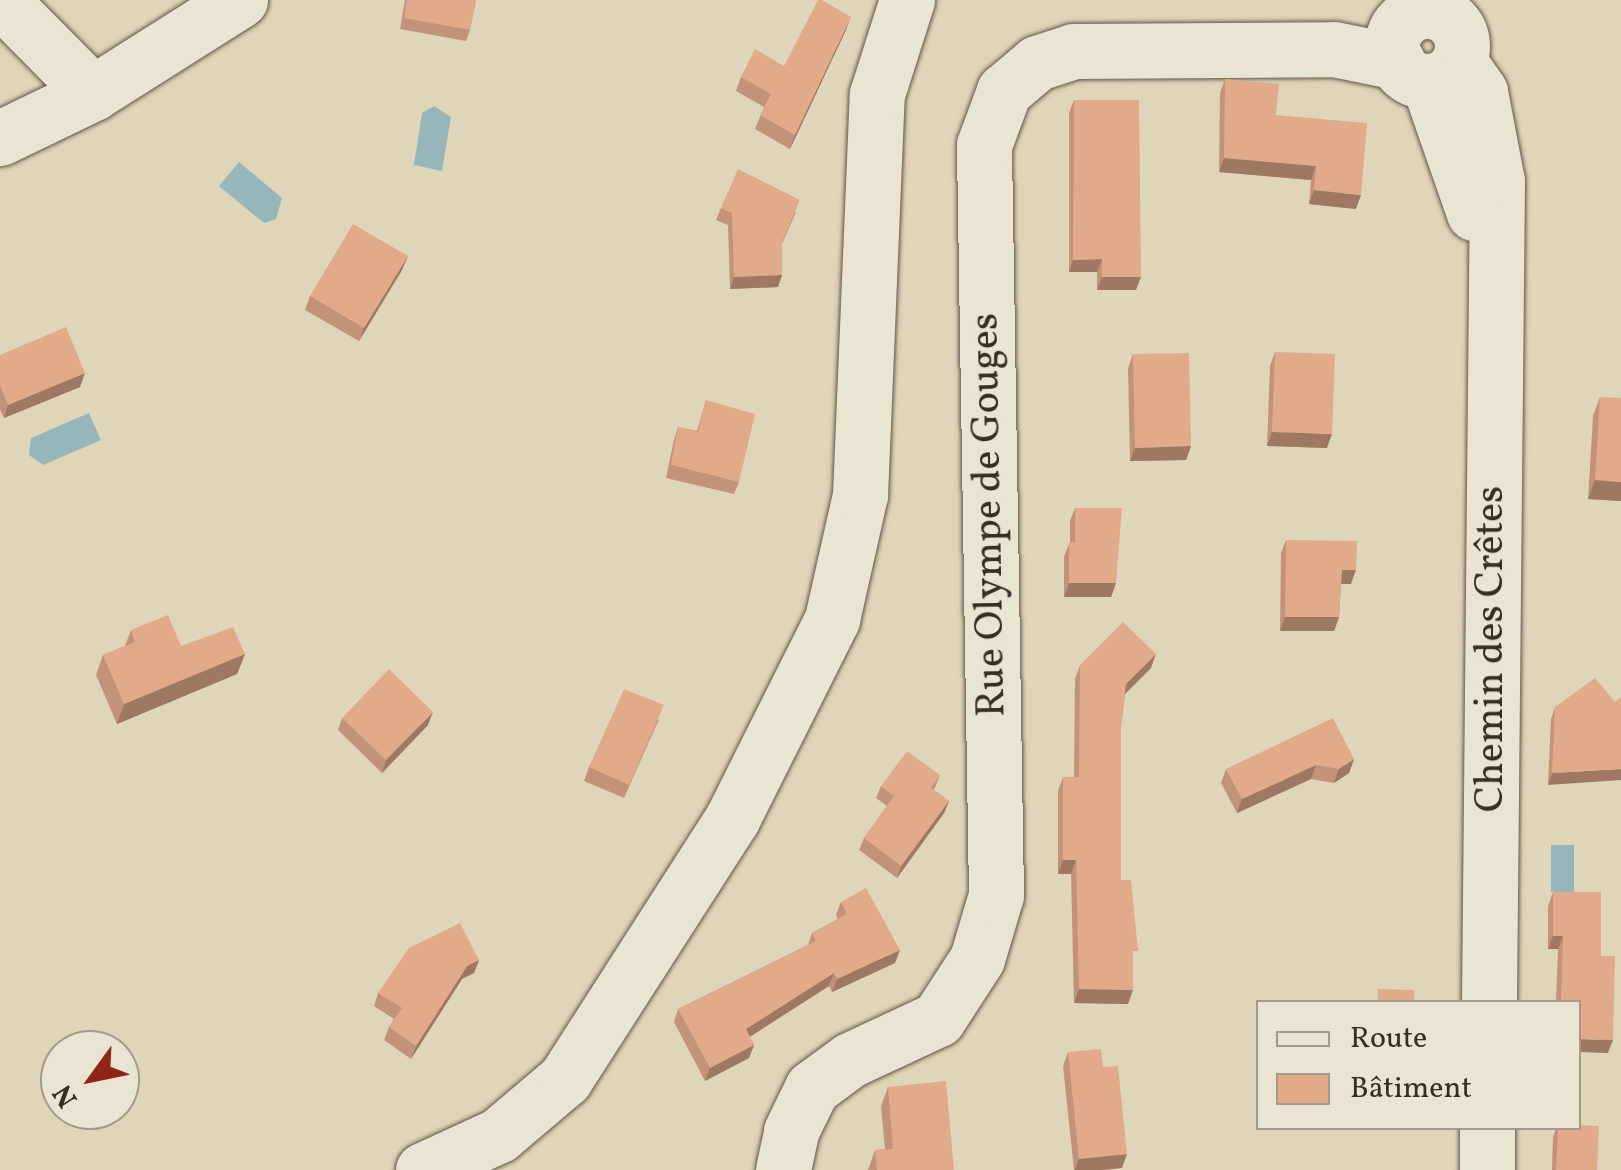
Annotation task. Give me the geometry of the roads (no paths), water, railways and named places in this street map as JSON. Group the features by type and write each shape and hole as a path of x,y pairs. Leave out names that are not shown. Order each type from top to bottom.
{"street":[{"path":"1,0 93,93"},
{"path":"0,138 93,93 240,0"},
{"path":"423,1170 498,1135 565,1079 732,820 832,619 860,494 877,94 907,0"},
{"name":"Rue Olympe de Gouges","path":"783,1170 790,1131 812,1088 850,1060 938,1019 977,960 996,895 984,145 1004,91 1037,63 1073,51 1316,50 1427,30"},
{"name":"Chemin des Crêtes","path":"1427,30 1480,92 1497,181 1490,294 1489,1000"},
{"path":"1487,1130 1487,1170"}],"water":[{"path":"434,106 451,117 442,171 414,165 422,113"},
{"path":"239,162 282,198 276,219 264,223 219,186"},
{"path":"89,413 101,440 43,465 29,455 31,438"},
{"path":"1551,845 1574,845 1574,892 1551,892"}]}
